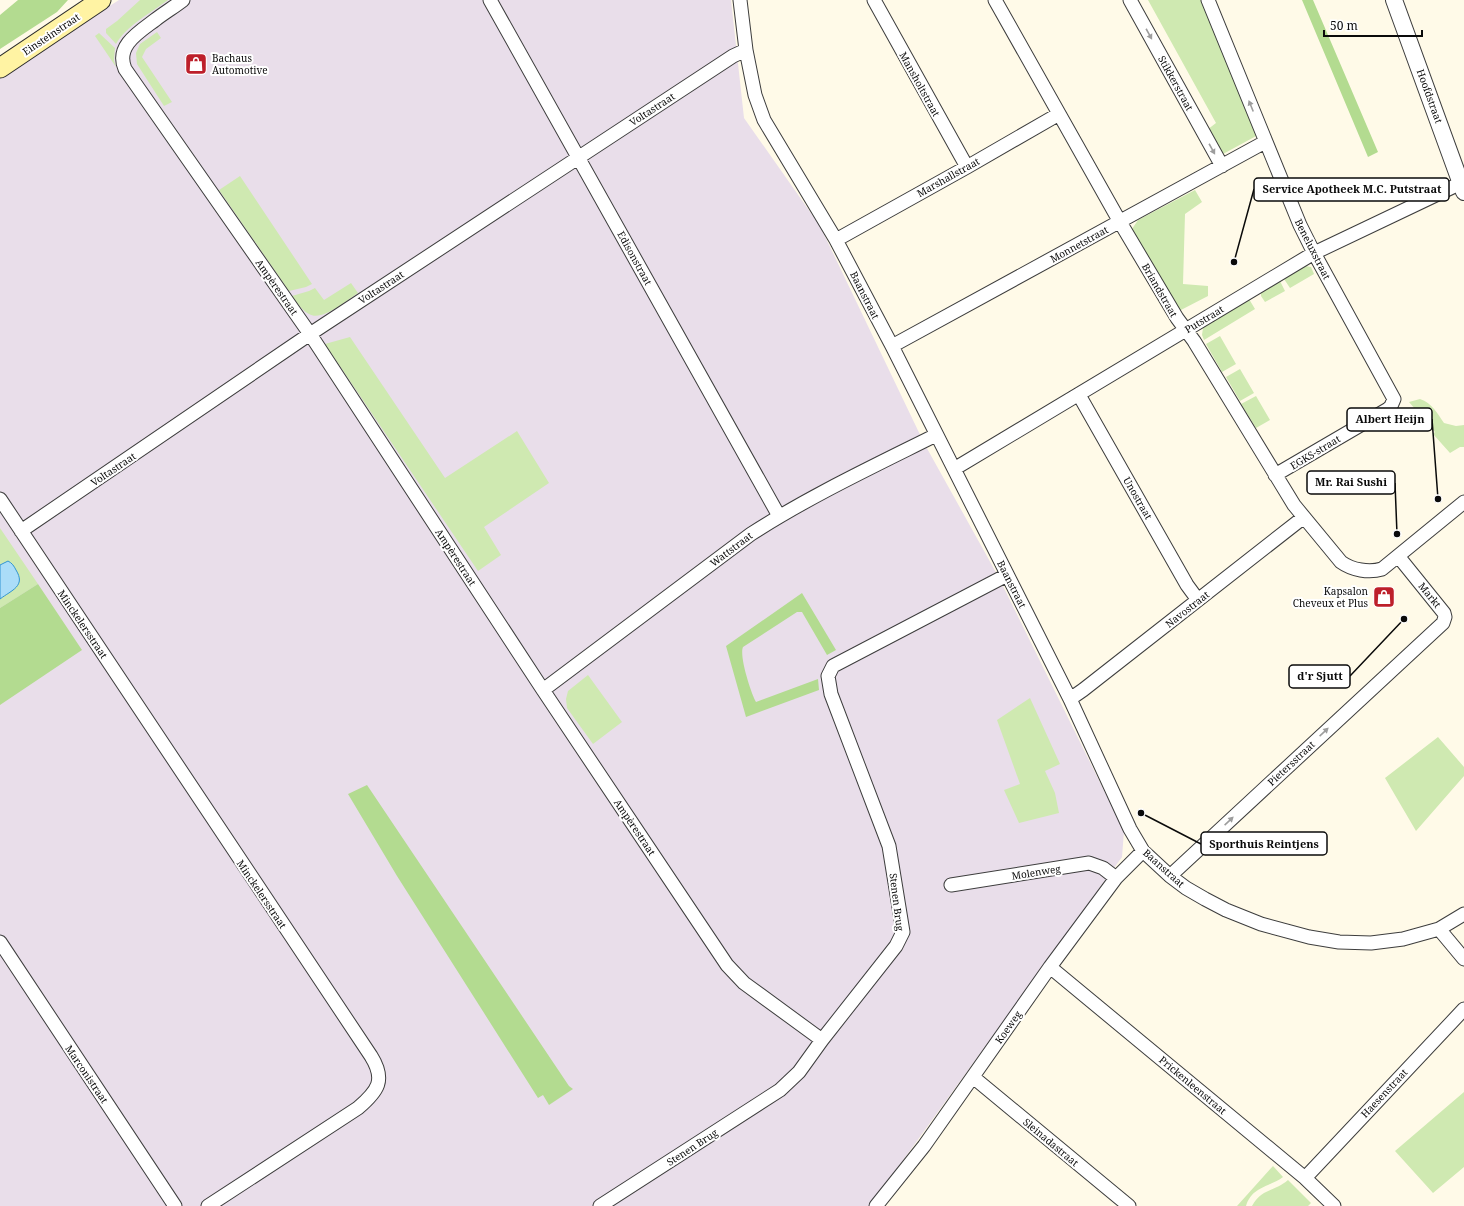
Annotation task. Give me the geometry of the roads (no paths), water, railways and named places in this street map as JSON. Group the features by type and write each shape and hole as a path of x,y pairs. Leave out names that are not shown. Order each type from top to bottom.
{"main road":[{"name":"Einsteinstraat","path":"0,68 101,0"}],"street":[{"name":"Ampèrestraat","path":"183,0 137,33 124,48 122,62 125,69 310,334 543,690 730,969 744,983 822,1040"},
{"name":"Edisonstraat","path":"490,0 779,516"},
{"name":"Baanstraat","path":"740,0 746,50 755,95 764,120 836,240 892,346 1070,699 1130,829 1143,851 1170,876 1186,888 1226,910 1261,924 1308,937 1339,942 1371,943 1402,939 1439,928 1464,914"},
{"name":"Mansholtstraat","path":"874,0 967,167"},
{"name":"Briandstraat","path":"995,0 1120,222 1177,318 1194,341 1294,505 1346,566 1361,570 1376,571 1382,569 1398,556"},
{"name":"Stikkerstraat","path":"1130,0 1222,166"},
{"name":"Beneluxstraat","path":"1208,0 1291,204 1314,253 1392,394 1394,399 1393,402"},
{"name":"Hoofdstraat","path":"1394,0 1463,187"},
{"name":"Voltastraat","path":"21,531 310,334 733,56 746,50"},
{"name":"Marshallstraat","path":"836,240 1059,114"},
{"name":"Monnetstraat","path":"892,346 1265,142"},
{"name":"Putstraat","path":"954,469 1314,253 1463,187"},
{"name":"Unostraat","path":"1079,395 1198,600"},
{"name":"EGKS-straat","path":"1275,475 1388,409 1393,402"},
{"name":"Wattstraat","path":"543,690 751,534 779,516 936,435"},
{"path":"0,499 21,531"},
{"path":"1398,556 1464,502"},
{"name":"Navostraat","path":"1070,699 1304,517"},
{"name":"Minckelersstraat","path":"21,531 371,1056 379,1075 378,1084 374,1093 358,1108 208,1206"},
{"name":"Markt","path":"1398,556 1444,612 1446,617 1443,623 1413,650"},
{"name":"Stenen Brug","path":"600,1206 780,1090 799,1072 822,1040 896,946 903,932 889,846 831,694 828,676 833,666 1007,575"},
{"name":"Pietersstraat","path":"1170,876 1413,650"},
{"name":"Koeweg","path":"876,1206 924,1146 1050,967 1116,878 1143,851"},
{"name":"Molenweg","path":"951,885 1089,863 1103,868 1116,878"},
{"path":"1439,928 1464,958"},
{"name":"Marconistraat","path":"0,942 175,1206"},
{"name":"Prickenleenstraat","path":"1050,967 1305,1178 1334,1206"},
{"name":"Haesenstraat","path":"1305,1178 1464,1009"},
{"name":"Sleinadastraat","path":"973,1077 1129,1206"}],"water":[{"path":"8,561 12,564 19,575 19,580 18,584 13,590 0,599 0,565"}],"place":[{"name":"Bachaus Automotive","path":"196,64"},
{"name":"Service Apotheek M.C. Putstraat","path":"1234,262"},
{"name":"Albert Heijn","path":"1438,499"},
{"name":"Mr. Rai Sushi","path":"1397,534"},
{"name":"Kapsalon Cheveux et Plus","path":"1384,597"},
{"name":"d'r Sjutt","path":"1404,619"},
{"name":"Sporthuis Reintjens","path":"1141,813"}]}
